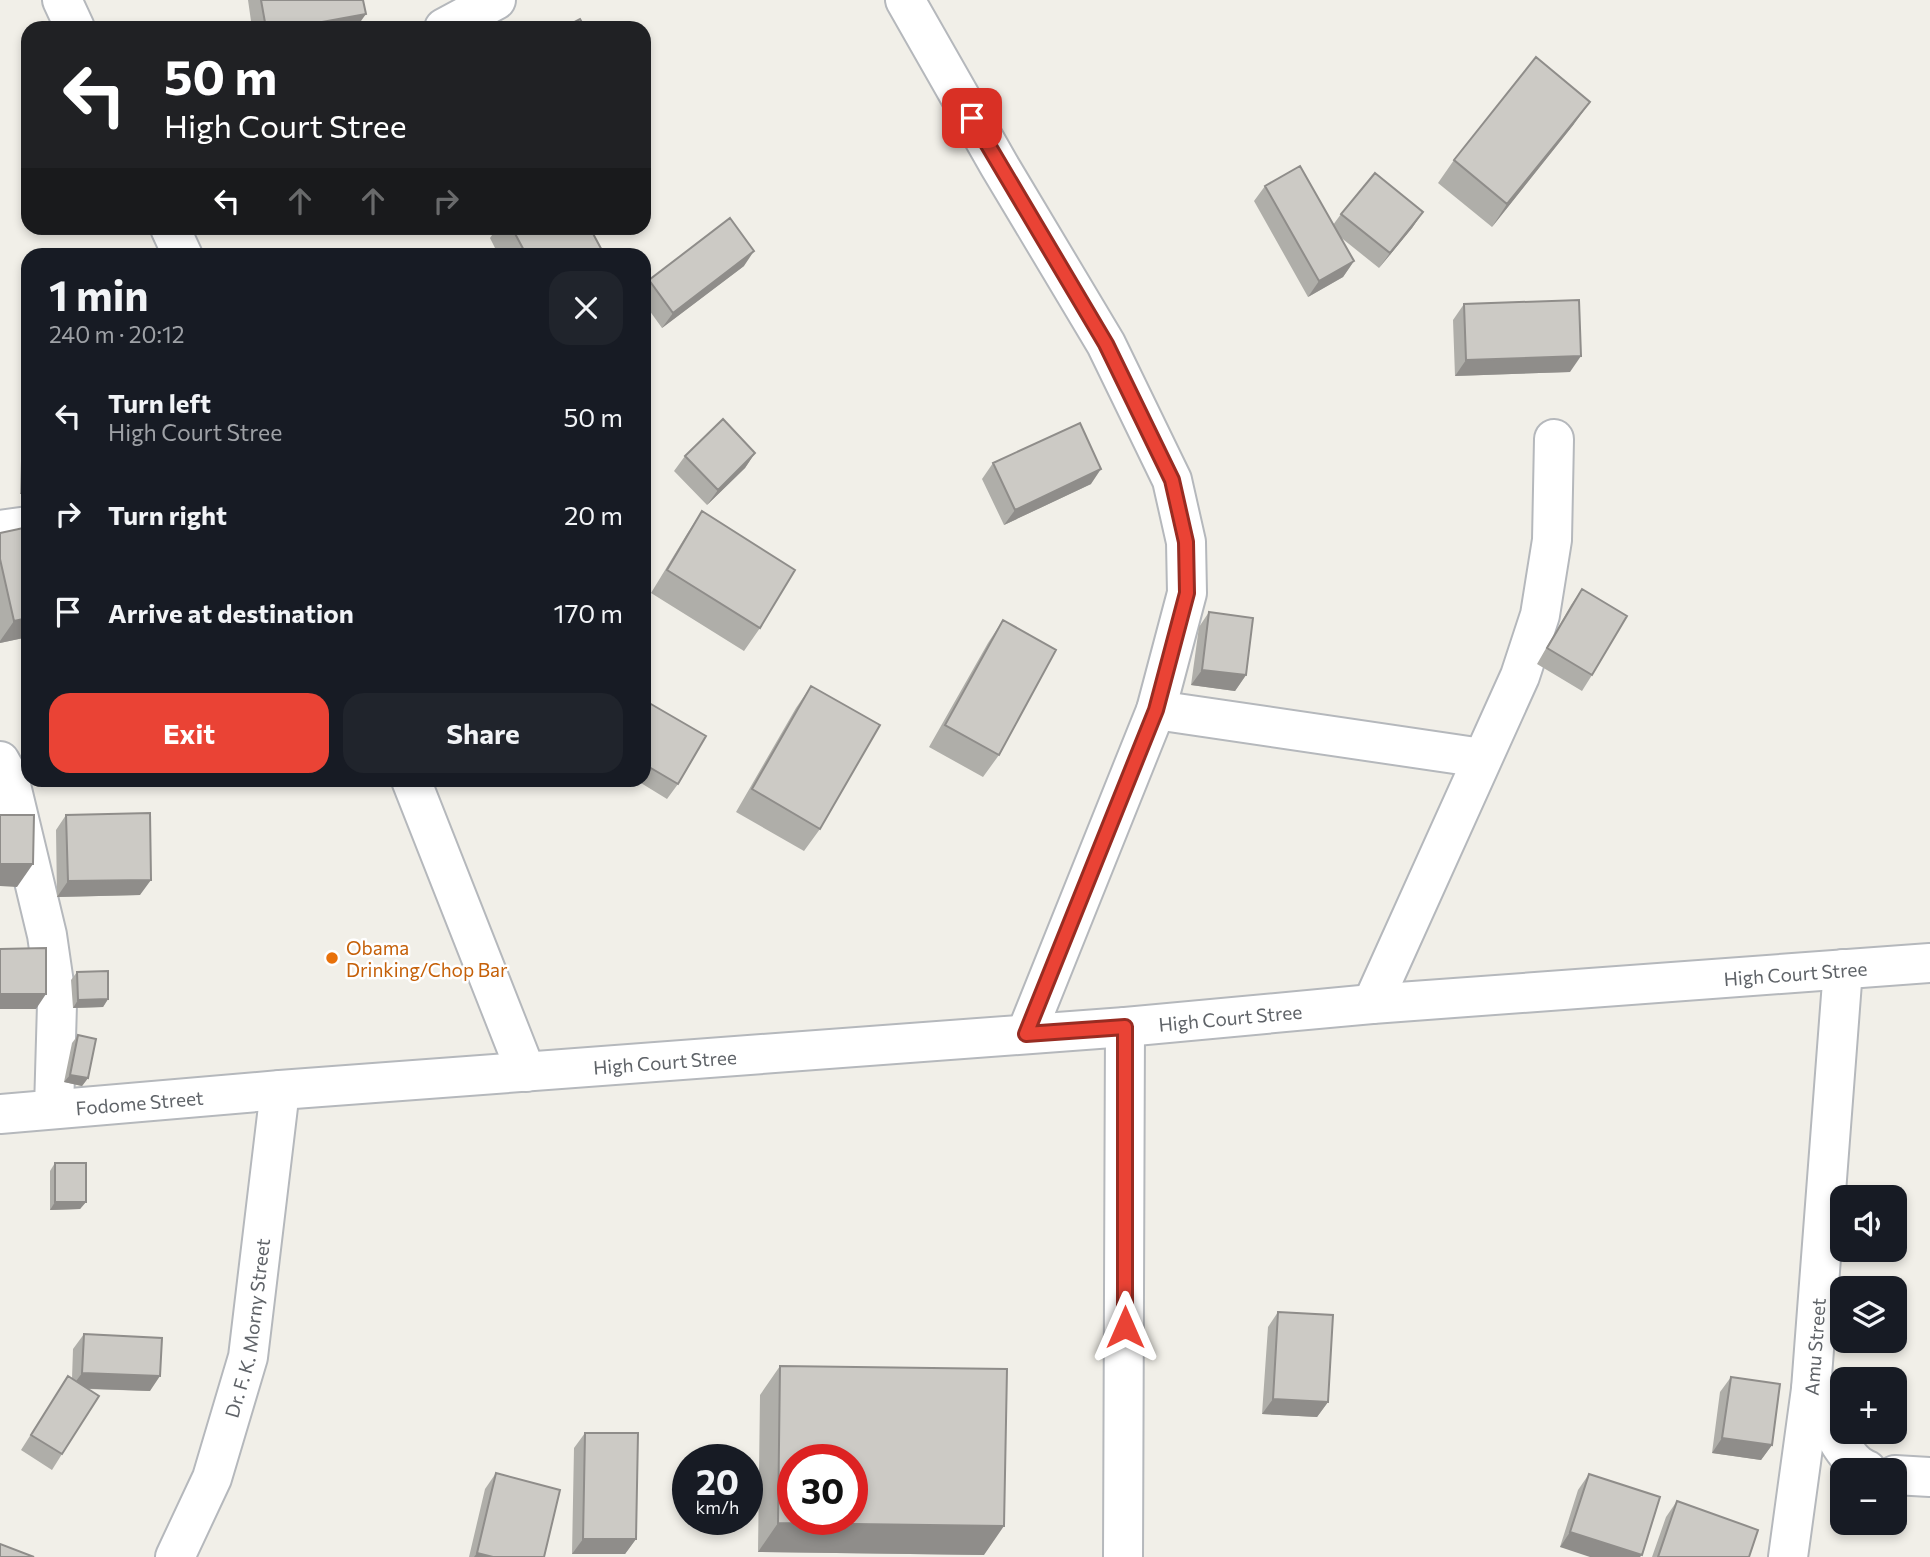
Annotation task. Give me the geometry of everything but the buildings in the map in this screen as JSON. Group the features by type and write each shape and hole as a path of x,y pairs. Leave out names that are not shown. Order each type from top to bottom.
{"street":[{"path":"62,0 72,21"},
{"path":"457,21 496,0"},
{"path":"905,0 1106,344 1172,480 1186,542 1187,593 1156,710 1026,1034"},
{"path":"1372,1004 1520,676 1540,615 1552,540 1554,439"},
{"path":"0,530 21,527"},
{"path":"1156,710 1482,758"},
{"path":"0,761 9,777 47,935 57,1004 54,1109"},
{"path":"414,787 526,1072"},
{"name":"High Court Stree","path":"280,1090 1930,963"},
{"name":"Amu Street","path":"1788,1557 1811,1389 1843,970"},
{"path":"1123,1557 1125,1027"},
{"name":"Fodome Street","path":"0,1114 280,1090"},
{"name":"Dr. F. K. Morny Street","path":"175,1557 212,1478 248,1357 280,1090"},
{"path":"1811,1389 1849,1458"},
{"path":"1907,1476 1930,1477"}],"place":[{"name":"Obama Drinking/Chop Bar","path":"332,958"}],"route":[{"path":"972,118 1106,344 1172,480 1186,542 1187,593 1156,710 1026,1034 1125,1027 1125,1327"}]}
